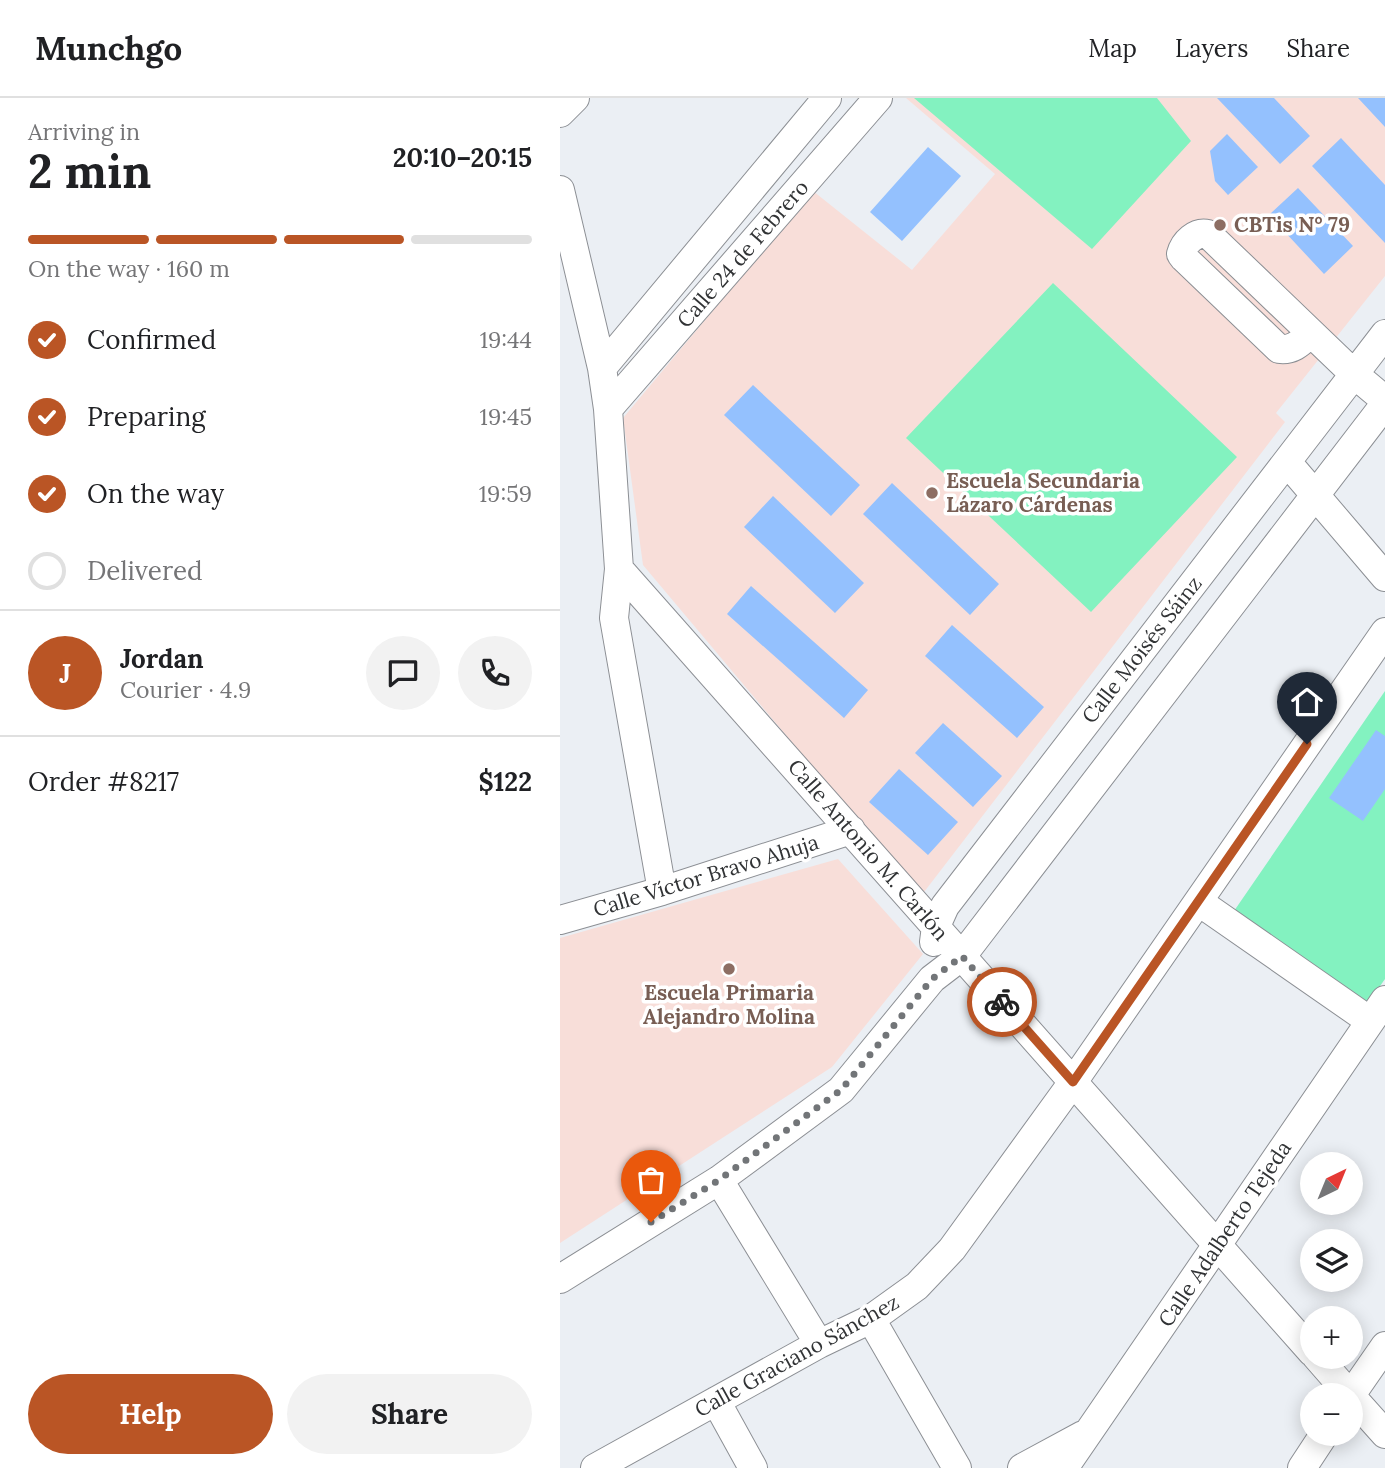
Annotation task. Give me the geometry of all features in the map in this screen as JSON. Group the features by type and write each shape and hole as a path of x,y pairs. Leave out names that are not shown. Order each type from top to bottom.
{"street":[{"path":"560,113 575,98"},
{"name":"Calle 24 de Febrero","path":"602,368 827,98"},
{"name":"Calle 24 de Febrero","path":"608,409 878,98"},
{"path":"560,190 602,368 608,409 619,569 614,618 662,891"},
{"path":"1311,333 1294,347 1279,349 1184,258 1181,249 1195,235 1209,234 1385,402"},
{"name":"Calle Moisés Sáinz","path":"932,979 936,926 954,895 1385,334"},
{"name":"Calle Moisés Sáinz","path":"560,1279 719,1180 841,1090 932,979 962,956 1315,498 1385,402"},
{"path":"1287,462 1385,577"},
{"name":"Calle Antonio M. Carlón","path":"619,569 1300,1338"},
{"name":"Calle Graciano Sánchez","path":"595,1468 818,1344 871,1319 917,1286 952,1249 1073,1082 1385,632"},
{"name":"Calle Víctor Bravo Ahuja","path":"560,920 662,891 851,830"},
{"path":"1199,902 1378,1011"},
{"name":"Calle Adalberto Tejeda","path":"1064,1468 1378,1011"},
{"path":"719,1180 818,1344"},
{"path":"871,1319 957,1468"},
{"path":"1359,1383 1385,1346"},
{"name":"Calle Antonio M. Carlón","path":"1328,1369 1340,1383"},
{"path":"716,1401 753,1468"},
{"name":"Calle Antonio M. Carlón","path":"1363,1409 1385,1434"},
{"path":"1022,1468 1089,1432"},
{"path":"1301,1468 1316,1446"}],"shaded area":[{"name":"Escuela Secundaria Lázaro Cárdenas","path":"906,98 1385,98 1385,276 1276,413 1285,422 921,896 643,565 623,418 813,191 912,270 995,174"},
{"name":"Escuela Primaria Alejandro Molina","path":"838,859 923,954 832,1067 560,1243 560,938"}],"green space":[{"path":"914,98 1157,98 1191,141 1092,249"},
{"path":"1053,283 1237,457 1091,612 906,438"},
{"path":"1385,691 1385,979 1368,1003 1234,911"}],"building":[{"path":"1217,98 1274,98 1310,136 1280,164"},
{"path":"1358,98 1385,98 1385,127"},
{"path":"1227,134 1258,167 1228,195 1215,181 1210,151"},
{"path":"1341,138 1385,185 1385,243 1312,166"},
{"path":"928,147 961,176 902,241 870,212"},
{"path":"1298,188 1353,246 1324,274 1269,215"},
{"path":"753,385 860,485 831,516 724,415"},
{"path":"892,483 999,584 970,615 863,514"},
{"path":"773,496 864,583 835,613 744,527"},
{"path":"751,586 868,690 844,718 727,614"},
{"path":"952,625 1044,707 1017,738 925,656"},
{"path":"943,723 1002,776 973,807 915,753"},
{"path":"1376,730 1385,736 1385,789 1363,821 1329,798"},
{"path":"899,769 958,822 928,855 869,802"}],"way so far":[{"path":"651,1222 719,1180 841,1090 932,979 962,956 1002,1002"}],"place":[{"name":"CBTis N° 79","path":"1220,225"},
{"name":"Escuela Secundaria Lázaro Cárdenas","path":"932,493"},
{"name":"Escuela Primaria Alejandro Molina","path":"729,969"}],"route":[{"path":"1002,1002 1073,1082 1307,744"}]}
